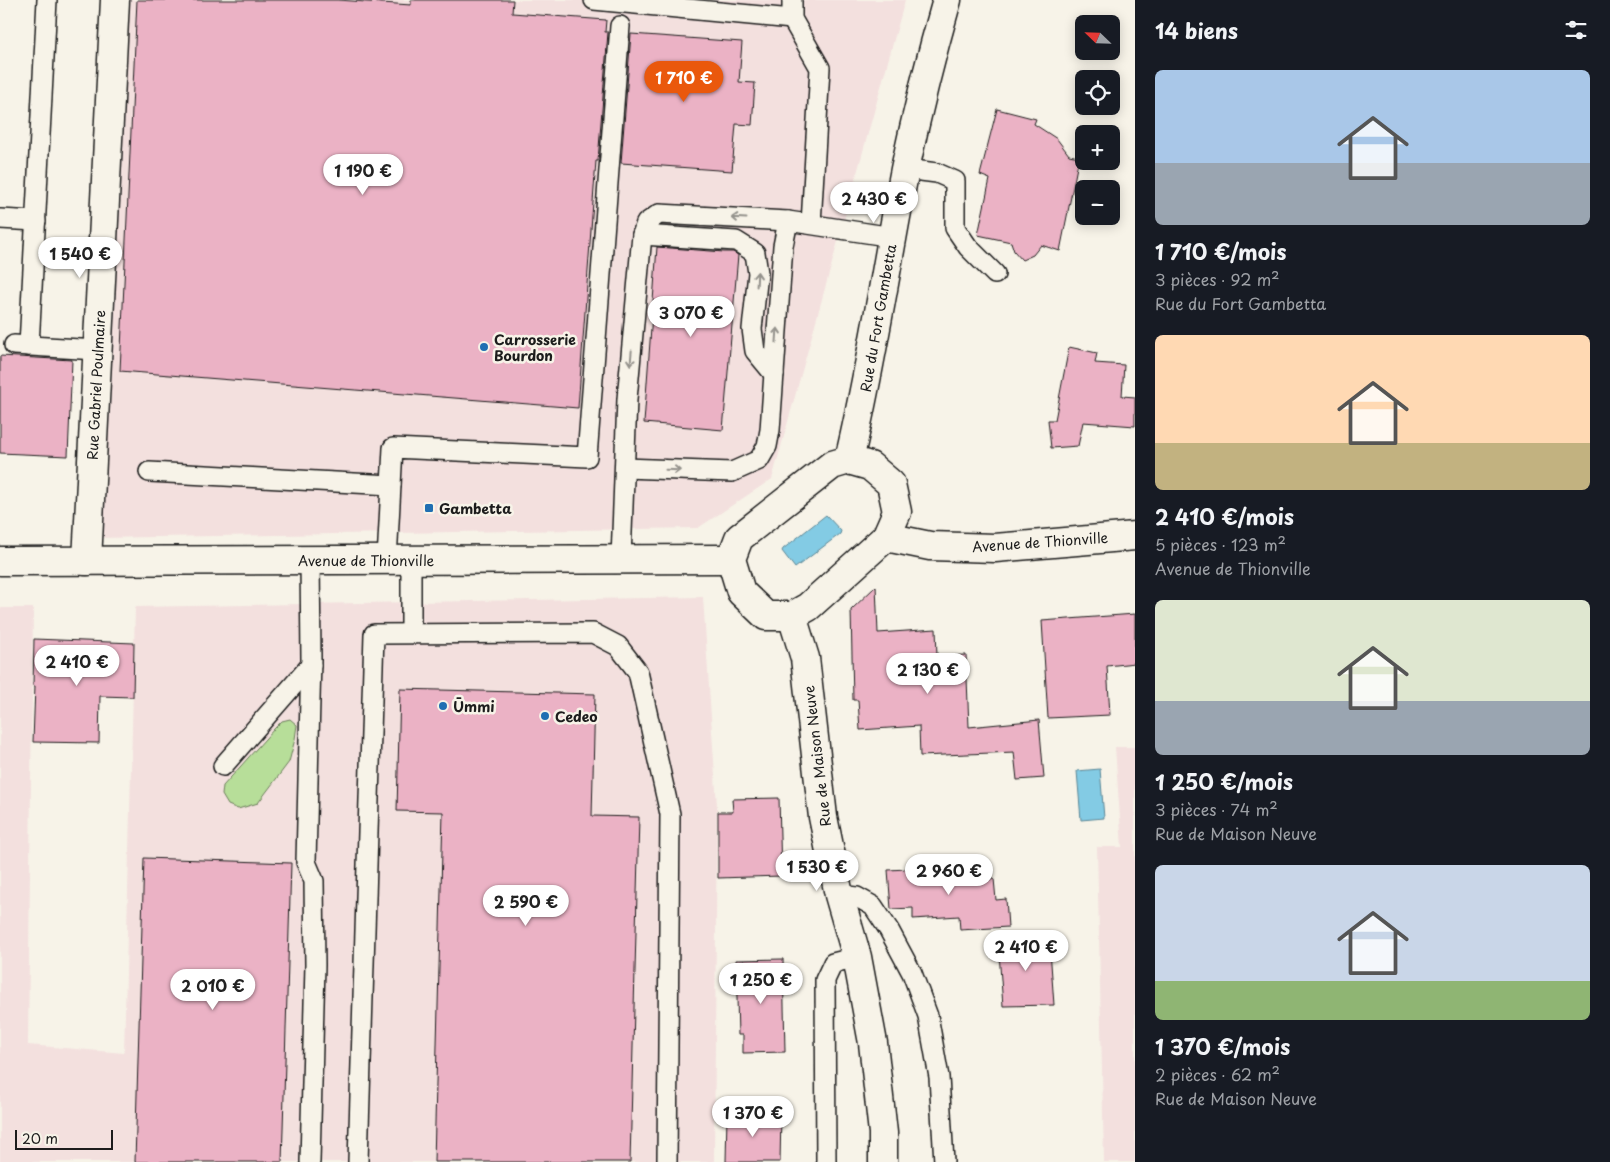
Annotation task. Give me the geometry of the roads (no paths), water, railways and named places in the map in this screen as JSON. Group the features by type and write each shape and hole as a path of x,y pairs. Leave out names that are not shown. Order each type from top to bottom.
{"street":[{"name":"Rue Gabriel Poulmaire","path":"87,561 115,0"},
{"name":"Rue du Fort Gambetta","path":"849,460 862,405 906,169 934,46 947,0"},
{"path":"849,460 870,466 891,484 897,512 886,537 808,607 792,616 766,616 741,592 731,558 739,538 832,465 849,460"},
{"name":"Avenue de Thionville","path":"886,537 930,546 995,548 1135,536"},
{"name":"Avenue de Thionville","path":"0,561 731,558"},
{"name":"Rue de Maison Neuve","path":"792,616 805,658 822,817 839,895 857,957 874,1043 883,1133 883,1162"}],"lane":[{"path":"47,0 36,221 22,346 98,350"},
{"path":"594,0 792,19"},
{"path":"792,0 792,19 820,68 811,224"},
{"path":"411,633 399,560 391,485 393,448 587,457 620,26"},
{"path":"906,169 937,173 955,181 955,228 968,247 995,274"},
{"path":"621,559 627,400 642,235 646,223 659,214 788,221 893,237"},
{"path":"0,219 36,221"},
{"path":"625,468 732,472 759,460 767,446 770,430 783,246 788,221"},
{"path":"642,235 736,242 755,253 758,273 752,329 755,350 774,374"},
{"path":"149,472 391,485"},
{"path":"310,560 311,665 306,862 314,881 315,965 310,1162"},
{"path":"358,1162 374,634 411,633 593,633 618,646 638,672 670,814 667,1162"},
{"path":"223,766 311,665"},
{"path":"839,895 857,897 873,906 889,930 912,973 928,1016 939,1077 944,1162"},
{"path":"826,1162 825,980 833,963 857,957"}],"water":[{"path":"826,515 841,531 840,534 795,568 782,551 783,549"},
{"path":"1100,769 1104,818 1081,820 1077,771"}],"place":[{"name":"Carrosserie Bourdon","path":"484,347"},
{"name":"Gambetta","path":"429,508"},
{"name":"Ūmmi","path":"443,706"},
{"name":"Cedeo","path":"545,716"}]}
